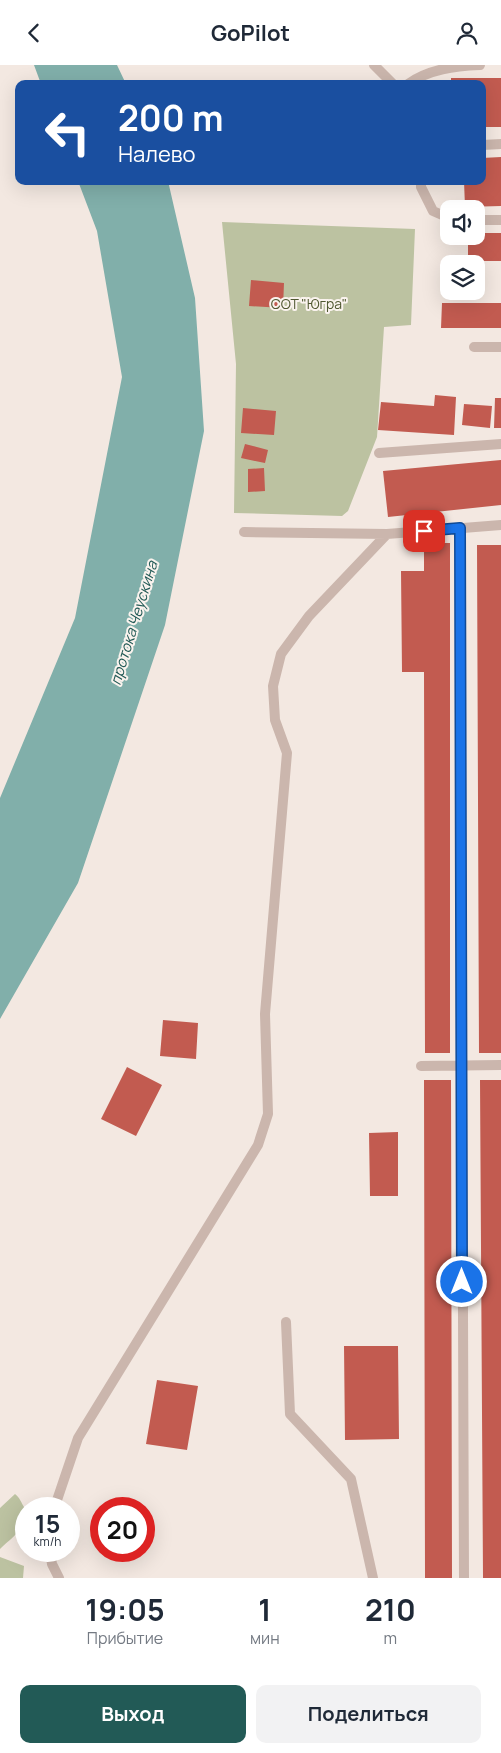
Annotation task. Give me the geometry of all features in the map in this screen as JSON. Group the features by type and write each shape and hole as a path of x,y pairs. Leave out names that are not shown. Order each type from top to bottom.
{"lane":[{"path":"374,65 390,80"},
{"path":"413,80 420,75 460,65 480,65"},
{"path":"486,145 501,145"},
{"path":"421,185 433,211 440,214"},
{"path":"485,220 501,220"},
{"path":"474,347 501,347"},
{"path":"379,453 501,444"},
{"path":"244,532 387,534 501,525"},
{"path":"460,528 464,1578"},
{"path":"58,1497 78,1438 258,1145 268,1114 265,1014 287,753 274,720 272,686 281,654 309,616 387,534"},
{"path":"421,1066 501,1065"},
{"path":"286,1322 290,1414 351,1479 373,1578"},
{"path":"52,1562 59,1578"}],"green space":[{"name":"СОТ \"Югра\"","path":"222,222 415,229 411,325 384,327 377,437 348,511 342,516 234,513 236,364"},
{"path":"15,1494 17,1497 15,1497 15,1535 0,1549 0,1508"},
{"path":"0,1557 24,1566 23,1578 0,1578"}],"water":[{"path":"34,65 117,65 124,80 40,80"},
{"name":"протока Чеускина","path":"80,185 169,185 195,298 204,431 165,625 78,883 0,1019 0,798 75,618 122,377 97,231"}],"building":[{"path":"451,78 501,78 501,127 486,127 486,80 451,80"},
{"path":"501,157 501,206 485,206 485,200 465,200 464,185 486,185 486,158"},
{"path":"485,233 501,233 501,261 485,261 485,255 468,255 468,245 485,245"},
{"path":"251,280 284,283 283,308 249,306"},
{"path":"442,303 501,303 501,328 441,328"},
{"path":"435,395 456,397 454,435 378,430 381,402 434,406"},
{"path":"495,398 501,398 501,428 494,428"},
{"path":"464,404 492,406 490,428 462,425"},
{"path":"243,408 276,411 274,435 241,433"},
{"path":"245,444 268,450 265,463 241,458"},
{"path":"501,460 501,505 388,517 383,471"},
{"path":"264,468 265,491 248,492 248,469"},
{"path":"424,543 450,543 450,1053 425,1053 424,672 402,672 401,571 424,571"},
{"path":"477,545 501,545 501,1053 479,1053"},
{"path":"163,1020 198,1023 196,1059 160,1056"},
{"path":"127,1067 162,1085 136,1136 101,1119"},
{"path":"424,1080 451,1080 452,1578 425,1578"},
{"path":"480,1080 501,1080 501,1578 483,1578"},
{"path":"398,1132 398,1196 370,1196 369,1133"},
{"path":"344,1346 398,1346 399,1439 345,1440"},
{"path":"157,1380 198,1386 187,1450 146,1444"}],"route":[{"path":"424,531 460,528 462,1282"}]}
